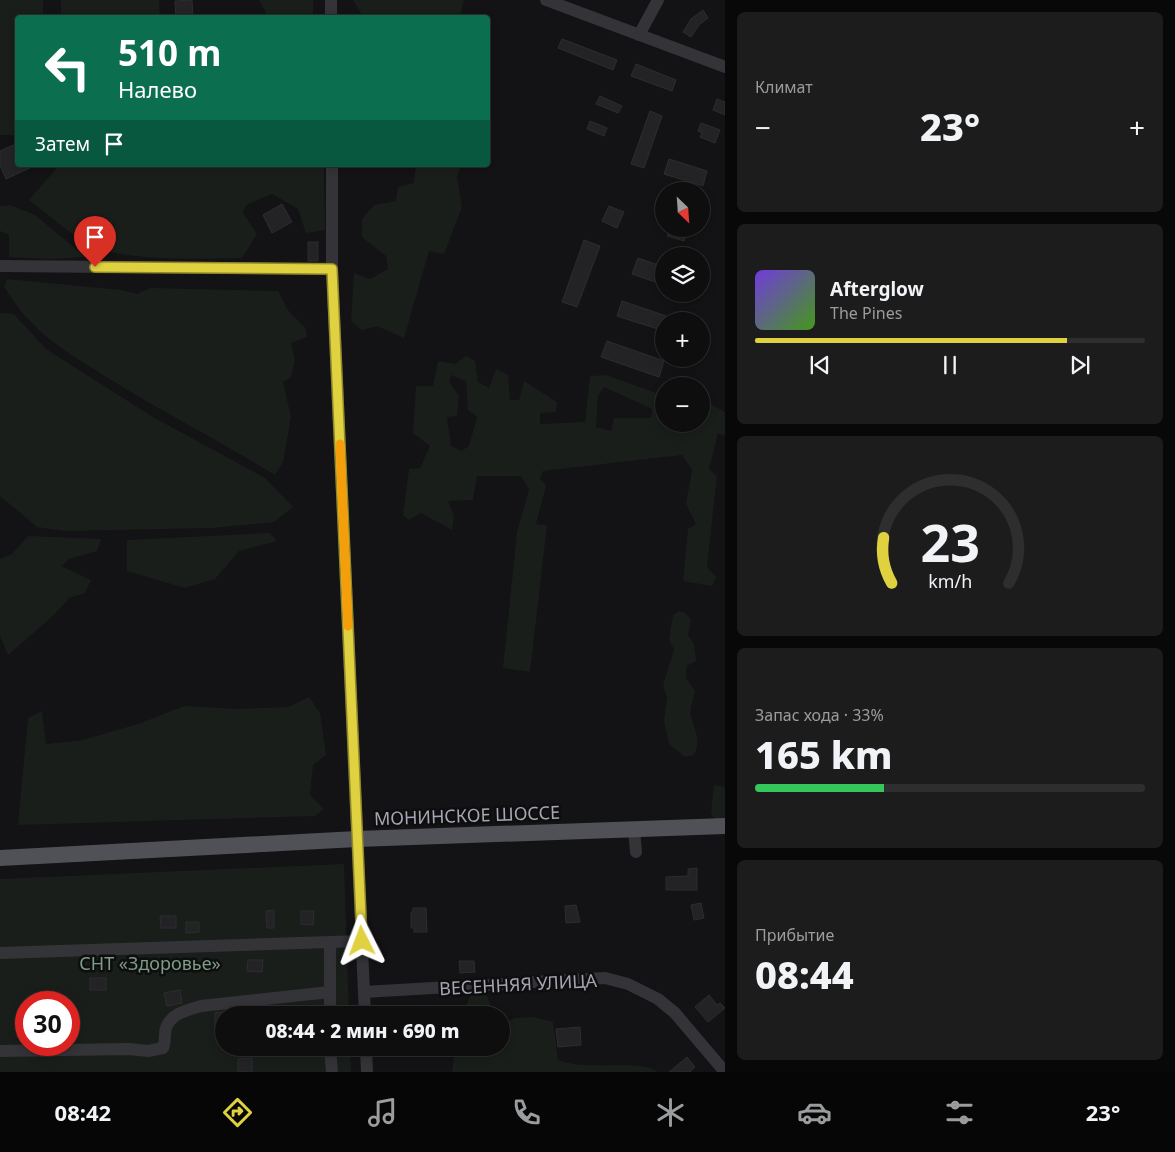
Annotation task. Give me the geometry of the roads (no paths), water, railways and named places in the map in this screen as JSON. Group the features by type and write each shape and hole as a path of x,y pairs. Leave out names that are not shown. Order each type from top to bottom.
{"main road":[{"name":"МОНИНСКОЕ ШОССЕ","path":"0,858 357,840 725,826"}],"street":[{"path":"331,0 331,15"},
{"path":"546,0 725,67"},
{"path":"639,35 658,0"},
{"path":"332,167 332,269 365,1006"},
{"path":"0,266 332,269"},
{"path":"634,829 636,852"},
{"path":"0,952 362,941"},
{"path":"330,943 330,1006"},
{"name":"ВЕСЕННЯЯ УЛИЦА","path":"364,992 568,980 612,980 658,999 675,1013 725,1072"},
{"path":"0,1051 129,1049 156,1051 163,1048 167,1026 172,1018 184,1011 201,1006 330,992"},
{"path":"331,1056 332,1072"},
{"path":"366,1056 367,1072"}],"park label":[{"name":"СНТ «Здоровье»","path":"150,963"}]}
